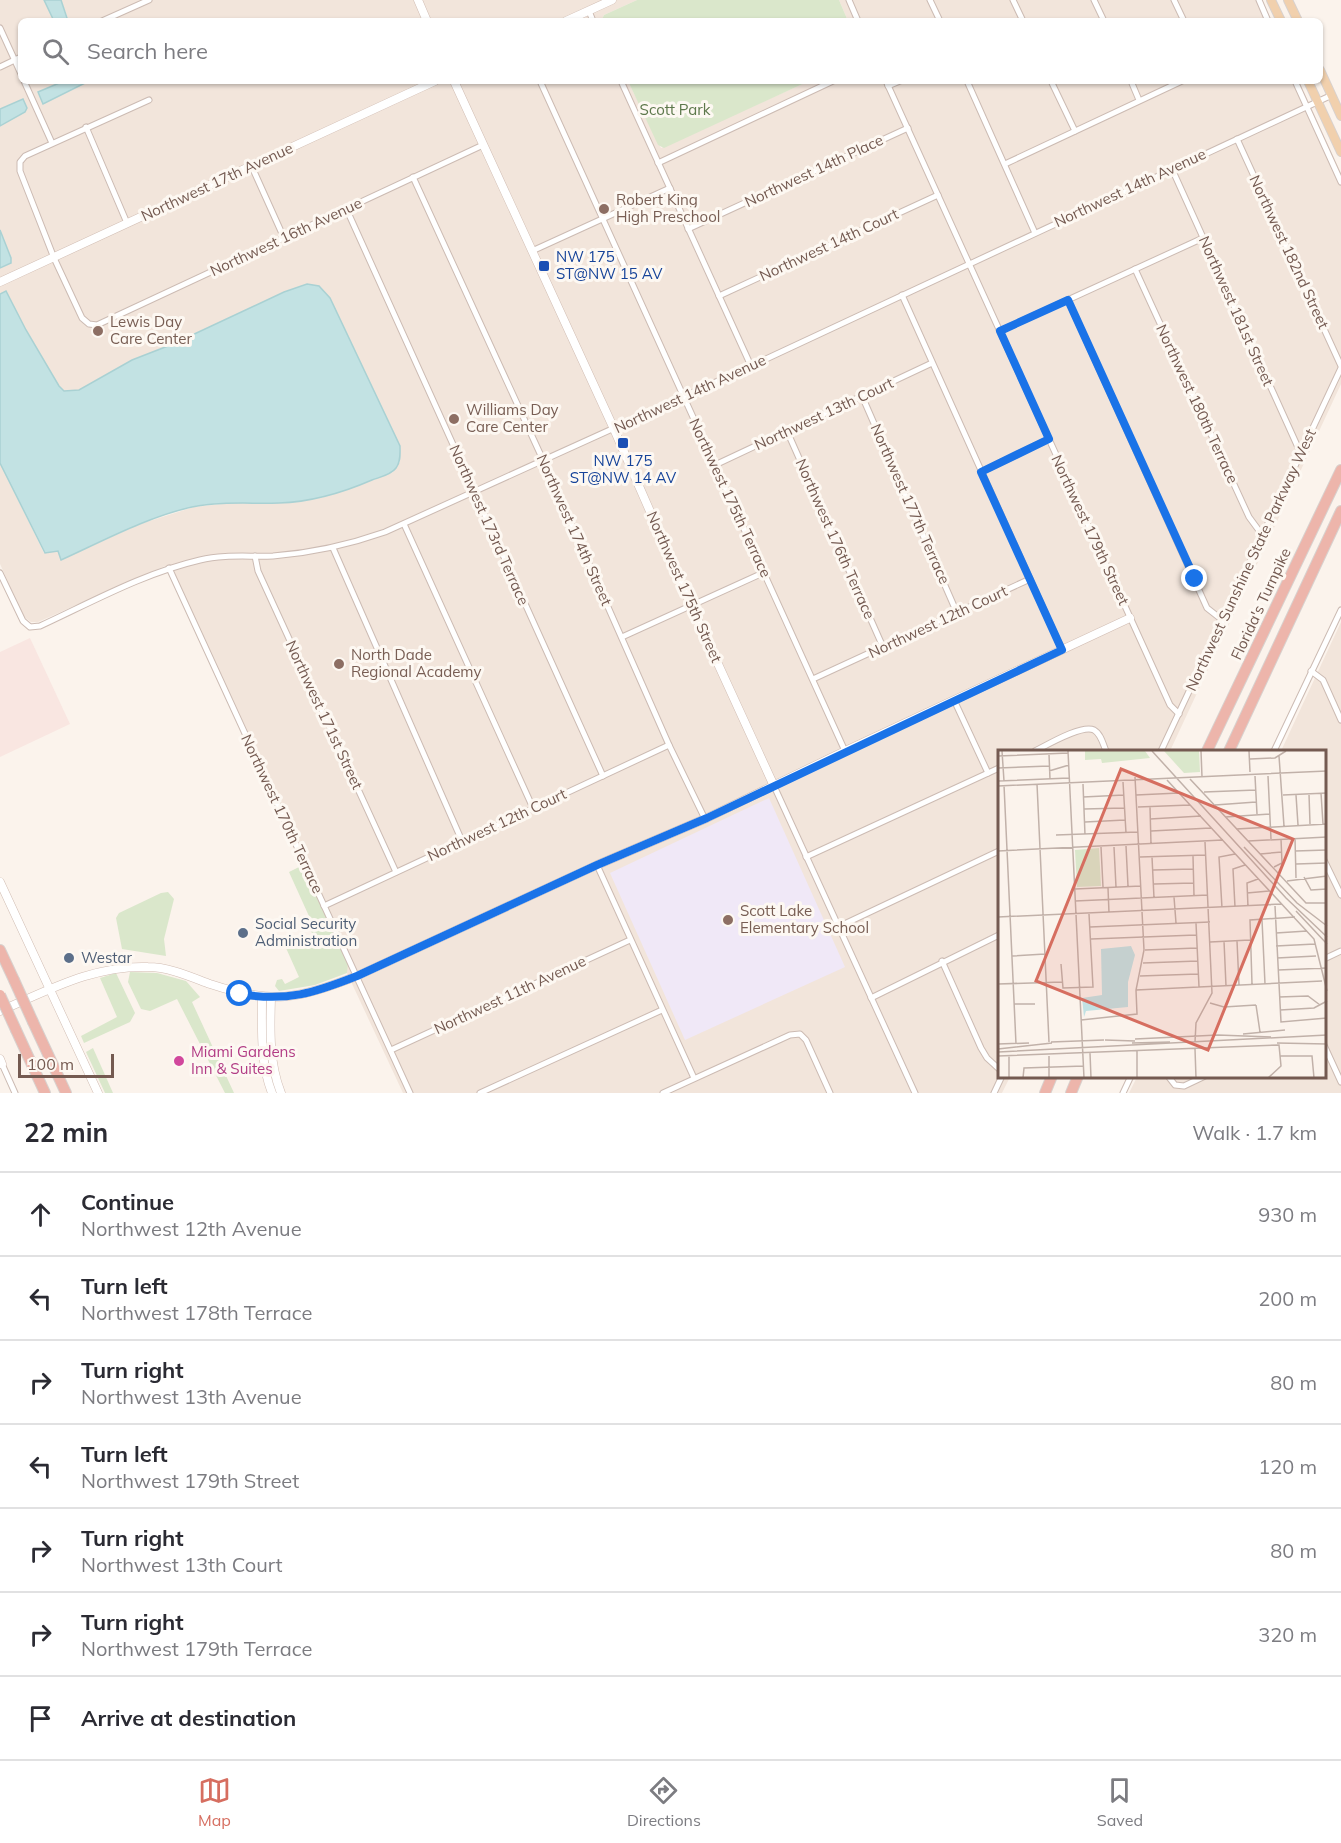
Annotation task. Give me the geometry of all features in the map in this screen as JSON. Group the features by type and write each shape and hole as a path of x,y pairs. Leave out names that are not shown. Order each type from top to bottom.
{"highway":[{"name":"Florida's Turnpike","path":"1207,750 1341,470"},
{"path":"1229,750 1341,511"},
{"path":"0,950 66,1093"},
{"path":"0,995 45,1093"},
{"path":"1045,1093 1052,1078"},
{"path":"1071,1093 1078,1078"}],"main road":[{"path":"1272,0 1280,18"},
{"path":"1288,0 1297,18"},
{"path":"1323,76 1341,116"},
{"path":"1309,84 1341,152"}],"street":[{"path":"109,18 149,0"},
{"path":"418,0 426,18"},
{"path":"573,18 612,0"},
{"path":"849,0 857,18"},
{"path":"930,0 939,18"},
{"path":"1013,0 1022,18"},
{"path":"1094,0 1103,18"},
{"path":"1174,0 1183,18"},
{"path":"1259,0 1267,18"},
{"path":"589,11 592,18"},
{"path":"0,28 18,59 0,67"},
{"path":"25,84 52,143"},
{"name":"Northwest 17th Avenue","path":"0,282 429,84"},
{"name":"Northwest 175th Street","path":"455,84 915,1093"},
{"name":"Northwest 175th Terrace","path":"541,84 845,751"},
{"path":"622,84 751,366"},
{"path":"658,163 827,84"},
{"name":"Northwest 179th Street","path":"887,84 1170,705 1179,714"},
{"path":"968,84 1035,232"},
{"path":"1052,84 1075,131"},
{"path":"1132,84 1139,100"},
{"path":"1005,164 1175,84"},
{"path":"1296,84 1341,182"},
{"name":"Northwest 14th Avenue","path":"0,573 22,621 30,627 40,626 169,568 202,559 237,555 304,553 357,542 475,493 543,459 751,366 1332,95"},
{"path":"54,258 20,171 20,162 25,156 148,100"},
{"path":"86,127 127,223"},
{"name":"Northwest 14th Place","path":"688,229 908,128"},
{"name":"Northwest 182nd Street","path":"1237,139 1341,367"},
{"name":"Northwest 16th Avenue","path":"54,258 82,318 89,324 97,325 483,145"},
{"path":"252,167 284,238"},
{"name":"Northwest 181st Street","path":"1172,169 1301,454"},
{"name":"Northwest 174th Street","path":"413,177 543,459 669,745 705,819"},
{"path":"532,251 670,188"},
{"name":"Northwest 14th Court","path":"719,296 938,195"},
{"name":"Northwest 173rd Terrace","path":"346,208 603,776"},
{"path":"1000,331 1203,238"},
{"name":"Northwest 180th Terrace","path":"1135,269 1249,517 1263,536"},
{"path":"902,296 1062,650"},
{"path":"1068,300 1207,608 1221,620"},
{"name":"Northwest 13th Court","path":"715,465 932,363"},
{"name":"Northwest Sunshine State Parkway West","path":"1161,750 1341,367"},
{"name":"Northwest 177th Terrace","path":"862,396 957,613"},
{"name":"Northwest 176th Terrace","path":"787,431 883,647"},
{"path":"981,472 1049,439"},
{"path":"404,524 533,808"},
{"path":"333,548 462,841"},
{"name":"Northwest 171st Street","path":"255,556 258,571 396,872"},
{"name":"Northwest 170th Terrace","path":"169,568 410,1093"},
{"path":"622,637 765,572"},
{"name":"Northwest 12th Court","path":"813,679 1030,579"},
{"path":"1274,750 1341,610"},
{"path":"0,1011 96,971 119,967 151,966 173,971 240,994 262,998 319,991 357,976 597,865 705,819 1131,618"},
{"path":"1311,671 1323,680 1341,720"},
{"path":"954,700 988,773"},
{"path":"1037,750 1082,729 1092,729 1099,735 1106,750"},
{"name":"Northwest 12th Court","path":"324,906 669,745"},
{"path":"806,857 998,768"},
{"path":"838,927 998,851"},
{"path":"1326,864 1341,895"},
{"path":"597,865 694,1078"},
{"path":"0,882 98,1093"},
{"path":"871,998 998,935"},
{"name":"Northwest 11th Avenue","path":"391,1050 630,940"},
{"path":"1326,958 1341,951"},
{"path":"942,962 981,1048 987,1058 998,1068"},
{"path":"262,998 261,1038 273,1087 281,1093"},
{"path":"271,998 273,1087"},
{"path":"480,1093 662,1010"},
{"path":"663,1093 790,1035 800,1034 806,1040 830,1093"},
{"path":"1326,1049 1341,1082"},
{"path":"1,1062 15,1093"},
{"path":"994,1093 1002,1078"},
{"path":"1123,1093 1130,1078"},
{"path":"1169,1078 1175,1085 1184,1086 1202,1078"}],"shaded area":[{"path":"0,0 44,0 53,18 18,18 18,84 57,84 38,92 66,93 83,84 629,84 661,148 802,84 1300,84 1341,173 1341,384 1170,750 998,750 998,1078 1010,1078 1002,1093 403,1093 347,973 346,959 165,566 38,622 31,622 24,617 0,564 0,463 44,553 58,551 61,560 140,524 194,507 231,503 281,503 324,497 357,486 393,472 400,462 400,446 330,298 173,344 132,360 79,390 64,391 26,330 6,291 0,294 0,268 11,263 11,258 0,230 0,126 25,112 23,99 0,109"},
{"path":"61,0 637,0 604,15 602,18 68,18"},
{"path":"839,0 1262,0 1271,18 847,18"},
{"path":"1341,622 1341,1093 1129,1093 1136,1078 1326,1078 1326,750 1281,750"},
{"path":"30,638 70,724 0,757 0,652"},
{"name":"Scott Lake Elementary School","path":"769,798 845,967 685,1040 610,873"}],"green space":[{"path":"637,0 839,0 847,18 602,18 604,15"},
{"name":"Scott Park","path":"629,84 803,84 664,148 658,145"},
{"path":"303,865 348,963 347,973 315,985 279,991 275,986 277,980 282,979 285,984 299,977 286,948 313,936 310,928 313,925 289,872"},
{"path":"168,892 174,899 164,939 166,956 122,949 116,918 119,913 161,893"},
{"path":"130,972 157,973 186,981 200,997 192,1002 234,1093 225,1093 177,999 150,1011 141,1009 128,982"},
{"path":"116,973 135,1013 130,1022 84,1043 81,1036 117,1017 100,978"},
{"path":"93,1048 113,1093 105,1093 86,1052"}],"water":[{"path":"44,0 61,0 67,18 53,18"},
{"path":"57,84 83,84 43,104 38,92"},
{"path":"23,99 27,108 25,112 0,126 0,109"},
{"path":"0,230 11,263 0,268"},
{"path":"307,284 319,286 330,298 400,446 398,466 385,476 315,499 291,502 225,503 192,507 142,523 61,560 58,551 45,553 0,463 0,294 6,291 26,330 64,391 79,390 132,360 173,344 284,292"}],"place":[{"name":"Robert King High Preschool","path":"604,209"},
{"name":"NW 175 ST@NW 15 AV","path":"544,266"},
{"name":"Lewis Day Care Center","path":"98,331"},
{"name":"Williams Day Care Center","path":"454,419"},
{"name":"NW 175 ST@NW 14 AV","path":"623,443"},
{"name":"North Dade Regional Academy","path":"339,664"},
{"name":"Scott Lake Elementary School","path":"728,920"},
{"name":"Social Security Administration","path":"243,933"},
{"name":"Westar","path":"69,958"},
{"name":"Miami Gardens Inn & Suites","path":"179,1061"}],"route":[{"path":"240,994 266,998 303,995 357,976 597,865 707,818 1062,650 981,472 1049,439 1000,331 1068,300 1195,579"}]}
